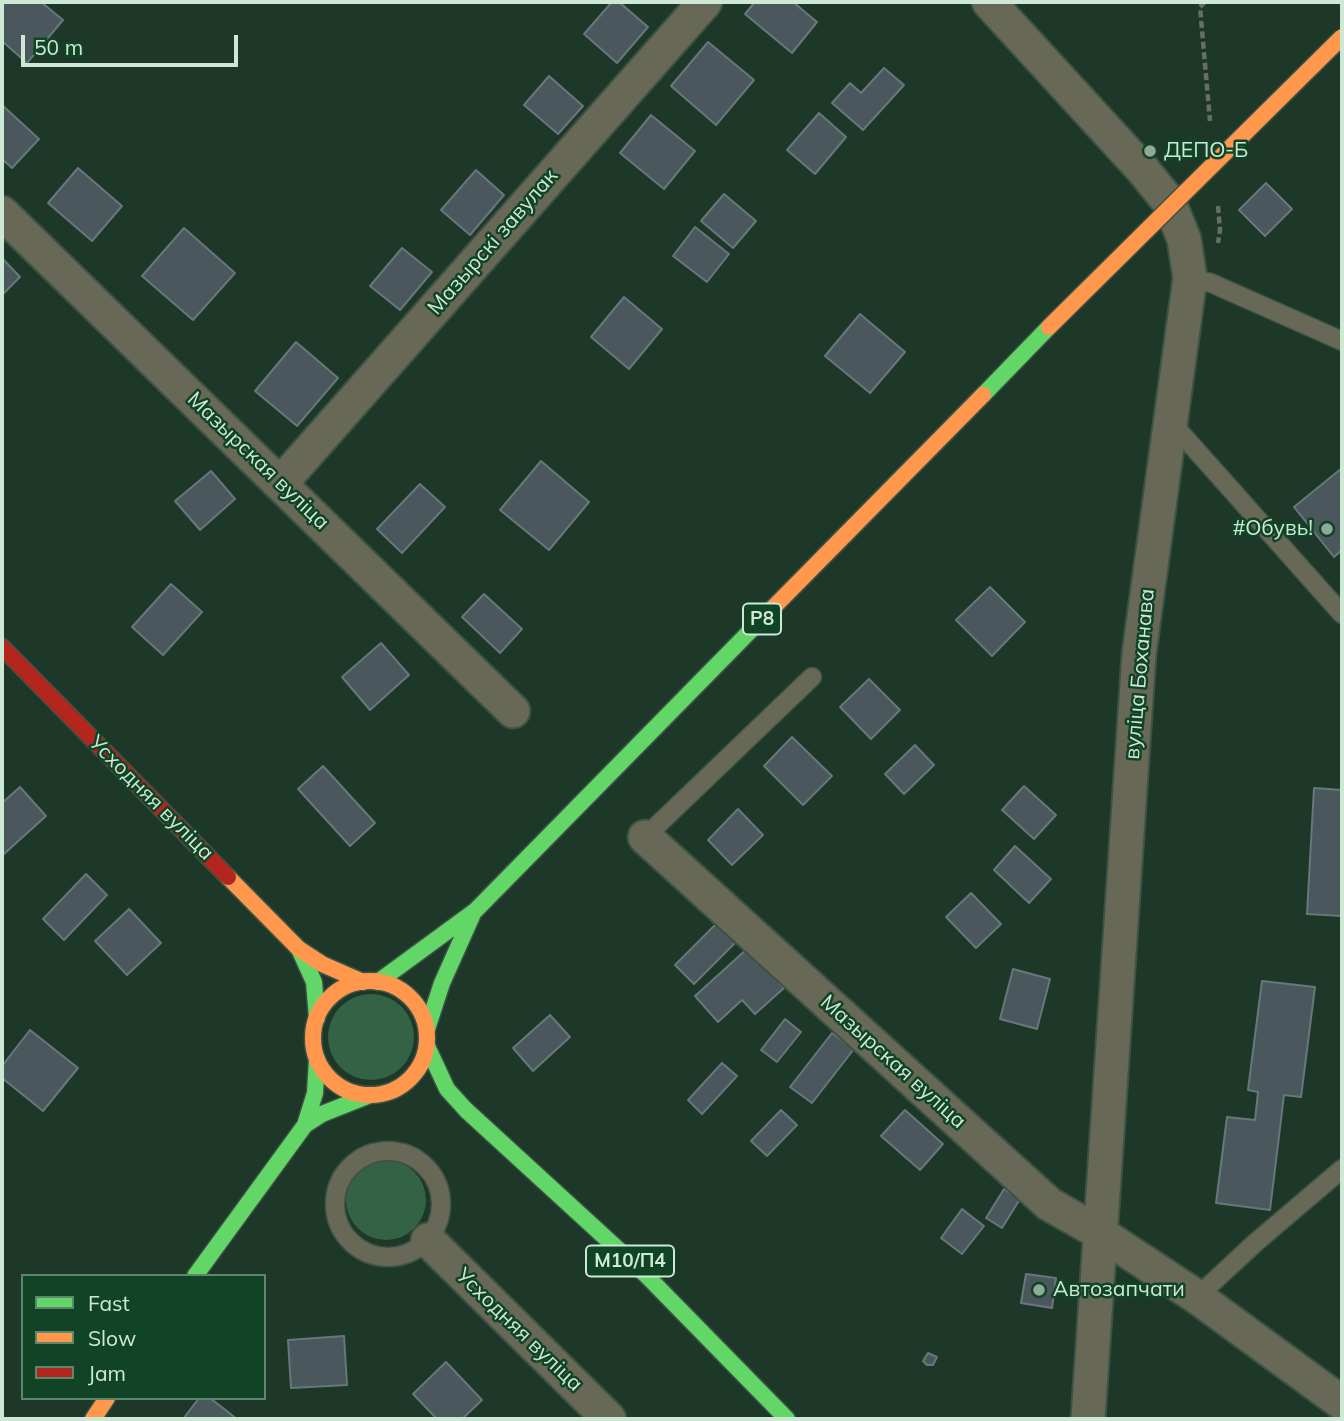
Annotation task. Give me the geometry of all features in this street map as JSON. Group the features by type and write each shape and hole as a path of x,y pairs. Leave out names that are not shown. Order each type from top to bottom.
{"main road":[{"name":"Р8","path":"370,982 475,911 1049,327 1342,37"},
{"name":"Усходняя вуліца","path":"2,647 299,949 322,964 370,982"},
{"name":"Р8","path":"427,1038 442,983 475,911"},
{"name":"Усходняя вуліца","path":"299,949 313,973 317,994 317,1018"},
{"path":"370,982 345,986 328,999 317,1018 313,1042 317,1059 325,1073 338,1085 353,1093 407,1097"},
{"name":"М10/П4","path":"370,982 392,985 415,1003 423,1015 427,1038 447,1089 466,1110 645,1274 787,1419"},
{"path":"304,1125 322,1114 401,1086 415,1074 423,1062 427,1038"},
{"path":"196,1274 304,1125 315,1093 317,1059"},
{"name":"М10/П4","path":"441,1104 466,1110"},
{"path":"93,1419 106,1400"}],"street":[{"name":"Мазырскі завулак","path":"281,483 705,2"},
{"name":"вуліца Боханава","path":"989,2 1169,202 1184,239 1190,278 1139,654 1088,1419"},
{"name":"Мазырская вуліца","path":"2,213 513,711"},
{"name":"Мазырская вуліца","path":"646,837 1049,1204 1100,1233 1197,1297 1342,1403"},
{"name":"Усходняя вуліца","path":"428,1240 609,1419"}],"lane":[{"path":"1190,278 1211,283 1342,341"},
{"path":"1171,422 1342,614"},
{"name":"Мазырская вуліца","path":"646,837 812,677"},
{"path":"392,1150 418,1159 432,1173 441,1194 441,1213 435,1231 428,1240 413,1251 393,1257 374,1256 359,1249 345,1236 337,1218 335,1195 347,1169 361,1157 373,1152 392,1150"},
{"path":"1197,1297 1342,1169"}],"green space":[{"path":"371,994 395,1001 407,1013 414,1037 407,1061 395,1073 371,1080 347,1073 335,1061 328,1037 335,1013 347,1001"},
{"path":"378,1160 394,1160 415,1171 426,1192 426,1208 415,1229 394,1240 378,1240 364,1234 352,1222 346,1208 346,1192 352,1178 364,1166"}],"building":[{"path":"2,2 41,2 63,20 27,63 2,41"},
{"path":"612,2 619,2 648,27 617,63 584,34"},
{"path":"755,2 793,2 817,22 792,53 745,14"},
{"path":"708,42 754,80 716,125 671,86"},
{"path":"884,68 904,85 863,130 832,103 850,83 861,93"},
{"path":"549,76 583,106 558,134 524,105"},
{"path":"2,105 39,139 12,168 2,159"},
{"path":"819,113 846,137 815,174 787,150"},
{"path":"651,115 695,151 664,189 620,153"},
{"path":"78,168 122,206 92,241 48,203"},
{"path":"476,170 504,195 470,235 441,210"},
{"path":"1266,183 1292,209 1265,236 1239,210"},
{"path":"724,194 756,221 733,248 701,221"},
{"path":"695,227 729,254 707,282 673,256"},
{"path":"184,228 235,273 193,320 142,276"},
{"path":"402,248 432,272 400,310 370,286"},
{"path":"2,258 20,277 2,295"},
{"path":"624,297 662,329 629,369 591,337"},
{"path":"860,314 905,352 870,393 825,356"},
{"path":"296,342 338,378 297,426 255,391"},
{"path":"541,461 589,502 549,550 500,510"},
{"name":"#Обувь!","path":"1342,468 1342,550 1334,557 1294,507"},
{"path":"211,471 235,499 200,530 175,501"},
{"path":"420,484 445,507 402,553 377,529"},
{"path":"171,584 202,612 163,655 132,627"},
{"path":"990,587 1025,622 992,656 956,620"},
{"path":"484,594 522,629 500,653 462,617"},
{"path":"381,643 409,675 370,710 342,677"},
{"path":"869,679 900,710 871,739 840,707"},
{"path":"792,737 832,776 803,805 764,766"},
{"path":"915,745 934,765 904,794 885,774"},
{"path":"323,766 375,823 350,846 298,789"},
{"path":"1024,786 1056,815 1034,839 1002,810"},
{"path":"20,787 46,816 4,854 2,803"},
{"path":"1314,788 1342,790 1342,916 1307,914"},
{"path":"738,809 763,835 732,865 708,840"},
{"path":"1015,846 1051,879 1029,903 994,870"},
{"path":"86,874 107,895 64,940 43,919"},
{"path":"971,893 1001,924 976,948 946,917"},
{"path":"129,909 161,943 127,975 95,941"},
{"path":"719,921 738,940 694,984 675,965"},
{"path":"748,948 784,988 755,1014 742,1000 718,1022 695,996"},
{"path":"1013,969 1050,979 1037,1029 1000,1019"},
{"path":"1262,981 1315,987 1301,1097 1284,1095 1270,1210 1216,1203 1227,1117 1255,1120 1258,1092 1248,1090"},
{"path":"550,1015 570,1037 533,1071 513,1048"},
{"path":"785,1019 801,1032 777,1062 761,1050"},
{"path":"30,1030 78,1068 43,1111 2,1078 2,1066"},
{"path":"832,1033 854,1049 812,1103 790,1087"},
{"path":"722,1063 737,1076 702,1114 688,1100"},
{"path":"781,1110 797,1125 767,1156 751,1141"},
{"path":"905,1110 943,1144 920,1170 881,1136"},
{"path":"1004,1189 1020,1199 1002,1228 986,1218"},
{"path":"962,1209 984,1226 962,1254 941,1238"},
{"name":"Автозапчати","path":"1026,1274 1056,1278 1052,1308 1021,1303"},
{"path":"344,1336 347,1385 291,1388 288,1340"},
{"path":"928,1353 937,1357 933,1365 927,1365 923,1361"},
{"path":"446,1362 482,1400 462,1419 437,1419 413,1394"},
{"path":"197,1400 213,1400 237,1419 183,1419"}],"traffic: fast":[{"path":"983,395 1049,327"},
{"path":"378,982 475,911 760,621"},
{"path":"427,1029 442,983 472,916"},
{"path":"299,949 314,982 317,1018"},
{"path":"427,1046 447,1089 466,1110 645,1274 787,1419"},
{"path":"305,1125 315,1093 317,1059"},
{"path":"196,1274 305,1125 322,1114 370,1095"}],"traffic: slow":[{"path":"1049,327 1342,37"},
{"path":"760,621 983,395"},
{"path":"228,877 299,949 322,964 363,982"},
{"path":"370,981 392,985 410,998 423,1016 427,1038 423,1060 410,1078 392,1091 370,1095 348,1091 330,1078 317,1060 313,1038 317,1016 330,998 348,985 370,981"},
{"path":"93,1419 106,1400"}],"traffic: jam":[{"path":"2,647 228,877"}],"place":[{"name":"ДЕПО-Б","path":"1150,151"},
{"name":"#Обувь!","path":"1327,529"},
{"name":"Автозапчати","path":"1039,1290"}]}
